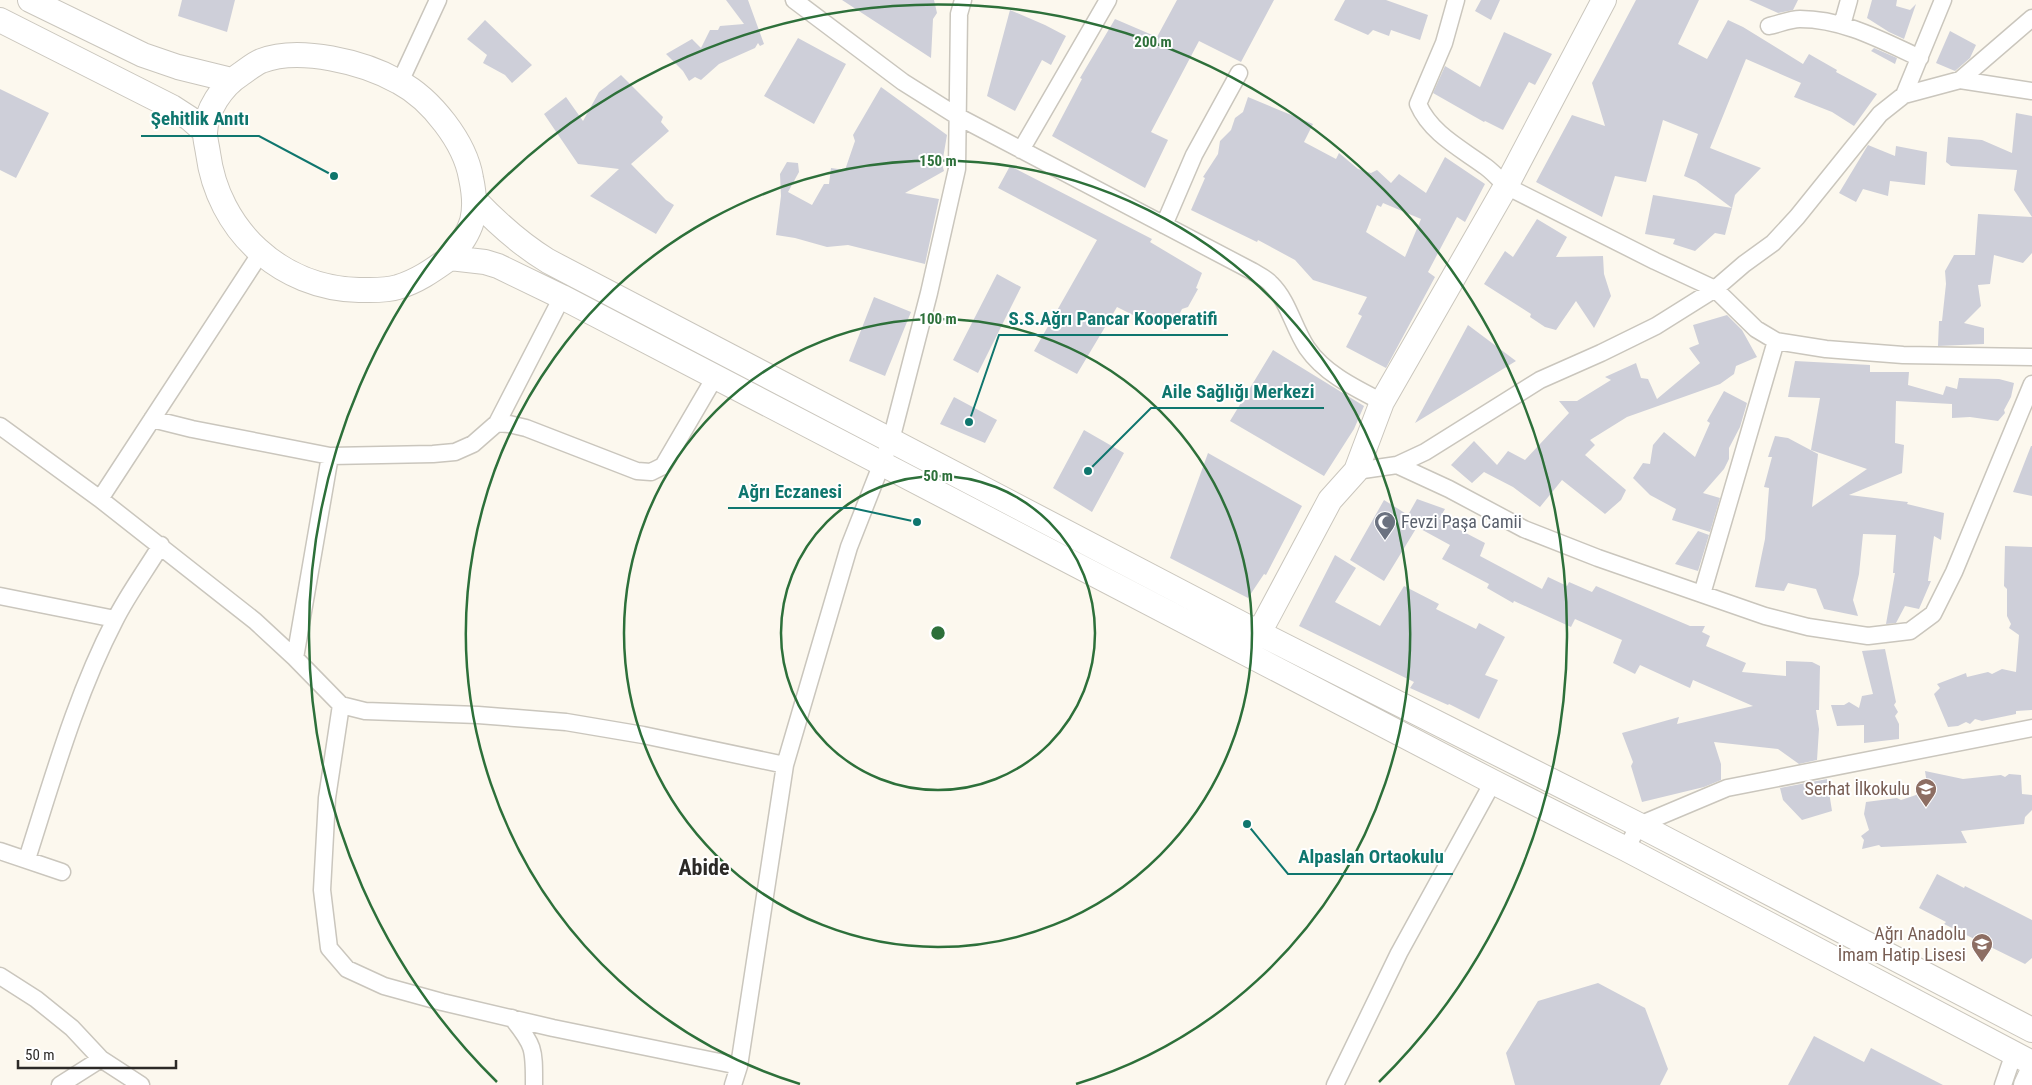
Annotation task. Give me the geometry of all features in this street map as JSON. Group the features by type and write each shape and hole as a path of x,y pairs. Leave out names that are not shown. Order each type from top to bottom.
{"main road":[{"path":"30,0 143,55 178,67 231,80"},
{"path":"1259,633 1330,500 1356,471 1382,402 1506,186 1604,0"},
{"path":"0,20 172,107 205,132"},
{"path":"298,54 328,58 367,68 400,82 431,106 452,132 469,163 475,200 472,221 464,239 450,258 421,278 396,288 340,289 313,282 288,272 260,254 238,229 212,177 205,132 210,112 218,96 231,80 261,61 298,54"},
{"path":"475,200 504,230 525,247 548,261 1259,633 1639,825 2032,1030"},
{"path":"450,258 485,262 498,266 562,297 1493,782 1626,849 2023,1058"},
{"path":"2026,1085 2032,1072"}],"street":[{"path":"400,82 438,0"},
{"path":"794,0 902,82 957,116 1164,224 1270,282 1284,299 1296,329 1308,349 1323,366 1345,383 1382,402"},
{"path":"734,1085 739,1066 785,764 849,547 891,440 929,293 957,169 959,14 963,0"},
{"path":"1021,150 1108,0"},
{"path":"1456,0 1444,43 1418,104 1423,116 1440,134 1489,169 1506,186 1715,289 1756,329 1776,341 1826,350 1903,355 2032,357"},
{"path":"1842,25 1849,0"},
{"path":"1904,95 1943,0"},
{"path":"1960,80 2032,18"},
{"path":"1769,26 1798,19 1850,26 1920,58"},
{"path":"1164,224 1194,156 1239,73"},
{"path":"1356,471 1396,465 1425,452 1540,380 1602,353 1656,326 1715,289 1744,264 1774,243 1880,114 1904,95 1960,80 2032,91"},
{"path":"100,498 260,254"},
{"path":"152,419 330,456 455,452 473,444 496,423 562,297"},
{"path":"1702,594 1776,341"},
{"path":"496,423 526,428 637,471 651,472 663,466 715,377"},
{"path":"1396,465 1449,489 1524,529 1598,558 1765,616 1808,627 1868,636 1910,631 1933,614 1954,572 2032,384"},
{"path":"0,426 100,498 255,620 341,705 365,711 478,715 566,722 643,735 785,764"},
{"path":"295,658 330,456"},
{"path":"28,859 67,734 115,619 161,546"},
{"path":"0,596 115,619"},
{"path":"341,705 327,798 322,890 329,948 347,969 384,986 512,1018 739,1066"},
{"path":"1626,849 1639,825 1727,788 2032,728"},
{"path":"1335,1085 1399,953 1493,782"},
{"path":"1,853 28,859 62,872"},
{"path":"0,976 44,1004 72,1028 101,1059 142,1085"},
{"path":"512,1018 526,1036 534,1053 534,1085"},
{"path":"2003,1085 2023,1058"},
{"path":"60,1085 101,1059"}],"building":[{"path":"182,0 235,0 227,32 178,16"},
{"path":"726,0 748,0 764,44 760,46 758,43 755,48 719,64 701,80 695,77 689,81 683,71 666,54 692,39 701,48 710,30 718,30 720,26 744,24"},
{"path":"842,0 934,0 937,13 933,19 931,58"},
{"path":"1177,0 1274,0 1241,62 1199,41 1151,132 1168,140 1145,188 1052,136 1082,79 1080,78 1115,19 1157,37"},
{"path":"1345,0 1386,0 1428,15 1420,40 1391,30 1389,36 1373,30 1368,35 1334,20"},
{"path":"1481,0 1500,0 1491,20 1475,11"},
{"path":"1636,0 1699,0 1678,44 1707,59 1728,20 1743,27 1803,64 1809,54 1837,70 1836,72 1877,94 1854,126 1832,112 1794,97 1801,83 1746,59 1710,148 1761,168 1735,195 1732,208 1696,181 1684,176 1698,134 1663,120 1646,182 1615,176 1602,217 1536,182 1572,115 1605,126 1592,83"},
{"path":"1749,0 1798,0 1793,10 1778,13"},
{"path":"1872,0 1897,0 1896,6 1910,10 1916,4 1904,39 1867,18"},
{"path":"1010,10 1066,36 1051,65 1042,60 1015,111 987,96"},
{"path":"485,20 532,65 512,83 505,75 483,63 487,55 467,39"},
{"path":"1950,31 1976,45 1970,58 1955,71 1936,63"},
{"path":"1504,32 1552,54 1535,85 1529,82 1503,130 1484,122 1433,93 1445,66 1480,87"},
{"path":"798,38 846,64 814,124 764,96"},
{"path":"1874,48 1897,58 1895,64 1871,51"},
{"path":"621,75 663,117 661,122 669,131 631,164 666,200 674,205 656,234 590,196 619,169 578,164 544,114 566,97 583,121 599,92"},
{"path":"881,87 947,135 942,164 944,171 905,193 939,199 925,264 848,245 827,247 776,235 781,196 780,174 787,162 798,163 799,172 788,192 812,205 824,184 829,184 831,168 845,170 855,141 853,135"},
{"path":"0,89 49,113 16,178 0,170"},
{"path":"1248,97 1313,124 1304,142 1336,159 1339,153 1358,169 1371,173 1377,170 1391,183 1399,174 1426,193 1445,157 1485,184 1465,222 1457,217 1428,272 1435,277 1386,368 1346,347 1362,316 1358,314 1367,297 1313,280 1295,260 1258,240 1257,242 1191,210 1205,178 1203,177 1218,154 1220,141 1231,130 1235,118 1243,112","holes":["1383,203 1421,219 1405,257 1366,232 1377,205 1381,207"]},
{"path":"2016,113 2032,116 2032,217 2014,190 2017,170 1951,166 1946,162 1948,137 1982,140 2012,153"},
{"path":"1868,145 1895,156 1896,146 1927,152 1925,185 1890,181 1888,196 1863,189 1856,202 1839,193"},
{"path":"1010,166 1152,239 1150,242 1202,273 1196,288 1198,289 1188,307 1182,309 1178,317 1166,314 1163,320 1155,316 1151,324 1117,307 1077,374 1034,351 1097,240 998,188"},
{"path":"1653,195 1732,208 1725,235 1715,233 1695,251 1673,244 1675,239 1645,234"},
{"path":"1978,214 2032,217 2032,253 2023,263 1994,255 1990,284 1978,285 1981,306 1964,323 1984,328 1984,344 1938,346 1939,321 1942,321 1946,284 1945,271 1954,255 1975,255"},
{"path":"1537,219 1567,237 1556,257 1603,256 1604,274 1611,296 1594,328 1576,301 1556,330 1545,327 1530,317 1531,314 1484,284 1505,251 1513,257"},
{"path":"997,274 1021,287 978,373 953,360"},
{"path":"874,297 911,312 885,376 849,361"},
{"path":"1727,315 1742,330 1757,357 1736,366 1734,374 1720,384 1627,417 1590,440 1595,445 1585,455 1626,490 1621,500 1605,514 1562,480 1540,507 1513,487 1484,472 1472,483 1451,465 1474,441 1497,465 1508,451 1525,460 1569,413 1559,401 1577,401 1611,380 1605,377 1636,363 1641,378 1648,379 1657,399 1700,363 1689,348 1699,344 1693,325"},
{"path":"1468,325 1516,361 1415,423"},
{"path":"1273,350 1364,406 1354,429 1324,476 1230,421"},
{"path":"1795,361 1870,365 1870,372 1909,372 1908,385 1943,395 1946,386 1957,389 1959,378 1999,379 2014,383 2011,397 2004,410 2005,413 1998,421 1970,417 1952,418 1952,404 1896,401 1895,443 1904,445 1902,473 1849,495 1908,502 1907,504 1944,513 1941,540 1934,536 1928,581 1931,581 1919,609 1905,606 1896,623 1886,624 1895,573 1893,573 1896,535 1863,534 1859,574 1853,600 1858,616 1824,609 1816,589 1788,583 1784,591 1755,587 1765,539 1769,488 1764,487 1772,457 1768,457 1775,436 1788,438 1818,454 1812,507 1867,469 1811,450 1820,398 1788,397"},
{"path":"1724,391 1747,403 1740,427 1729,448 1729,459 1724,469 1703,493 1720,498 1710,532 1672,520 1676,509 1650,495 1633,478 1643,463 1650,464 1653,445 1664,432 1695,457 1710,423 1707,421"},
{"path":"954,397 997,420 985,443 940,424"},
{"path":"1084,430 1124,453 1092,512 1053,488"},
{"path":"2032,446 2032,496 2013,492"},
{"path":"1208,453 1302,506 1266,575 1264,574 1248,598 1170,558"},
{"path":"1417,499 1445,509 1439,519 1485,543 1480,556 1542,589 1548,577 1567,586 1569,582 1592,592 1596,586 1690,626 1705,626 1702,632 1710,636 1706,646 1746,663 1742,672 1786,676 1786,661 1812,662 1820,666 1819,710 1816,710 1819,729 1817,760 1799,764 1778,749 1714,742 1721,764 1721,780 1704,787 1642,802 1631,766 1633,762 1622,733 1679,717 1677,724 1753,706 1693,680 1690,688 1640,665 1635,674 1613,663 1622,640 1575,619 1571,627 1514,601 1513,603 1487,588 1489,584 1442,559 1450,545 1417,527 1384,581 1350,560 1384,500 1408,515"},
{"path":"1698,531 1709,535 1698,571 1675,564"},
{"path":"2005,546 2032,547 2032,710 2016,711 2016,714 1982,721 1975,719 1970,724 1966,722 1958,726 1948,727 1934,694 1940,688 1937,684 1966,673 1967,677 1988,672 1992,674 2002,669 2016,672 2019,635 2009,628 2011,624 2007,616 2007,589 2004,586"},
{"path":"1335,555 1356,568 1335,602 1380,626 1404,586 1439,604 1436,609 1476,629 1479,623 1505,637 1485,675 1498,680 1479,719 1410,688 1414,682 1299,626"},
{"path":"1885,649 1896,702 1894,705 1898,712 1895,716 1899,724 1899,739 1864,743 1864,725 1837,726 1831,705 1844,705 1849,702 1859,708 1862,696 1873,694 1862,651"},
{"path":"1925,771 1963,779 2001,775 2005,777 2009,774 2021,775 2022,794 2032,795 2032,810 2025,817 2024,824 1961,831 1967,843 1881,847 1879,845 1862,849 1864,840 1861,836 1869,830 1864,814 1866,802 1897,798 1901,800 1928,791"},
{"path":"1827,779 1832,811 1802,820 1783,800 1780,788"},
{"path":"1937,874 2032,920 2032,958 2025,964 1944,924 1946,922 1919,908"},
{"path":"1598,983 1645,1008 1668,1069 1660,1085 1515,1085 1506,1053 1538,1001"},
{"path":"1814,1036 1864,1062 1871,1048 1943,1085 1788,1085"}],"place":[{"name":"Şehitlik Anıtı","path":"334,176"},
{"name":"S.S.Ağrı Pancar Kooperatifi","path":"969,422"},
{"name":"Aile Sağlığı Merkezi","path":"1088,471"},
{"name":"Ağrı Eczanesi","path":"917,522"},
{"name":"Fevzi Paşa Camii","path":"1385,541"},
{"name":"Serhat İlkokulu","path":"1926,808"},
{"name":"Alpaslan Ortaokulu","path":"1247,824"},
{"name":"Ağrı Anadolu İmam Hatip Lisesi","path":"1982,963"}],"district":[{"name":"Abide","path":"704,867"}]}
